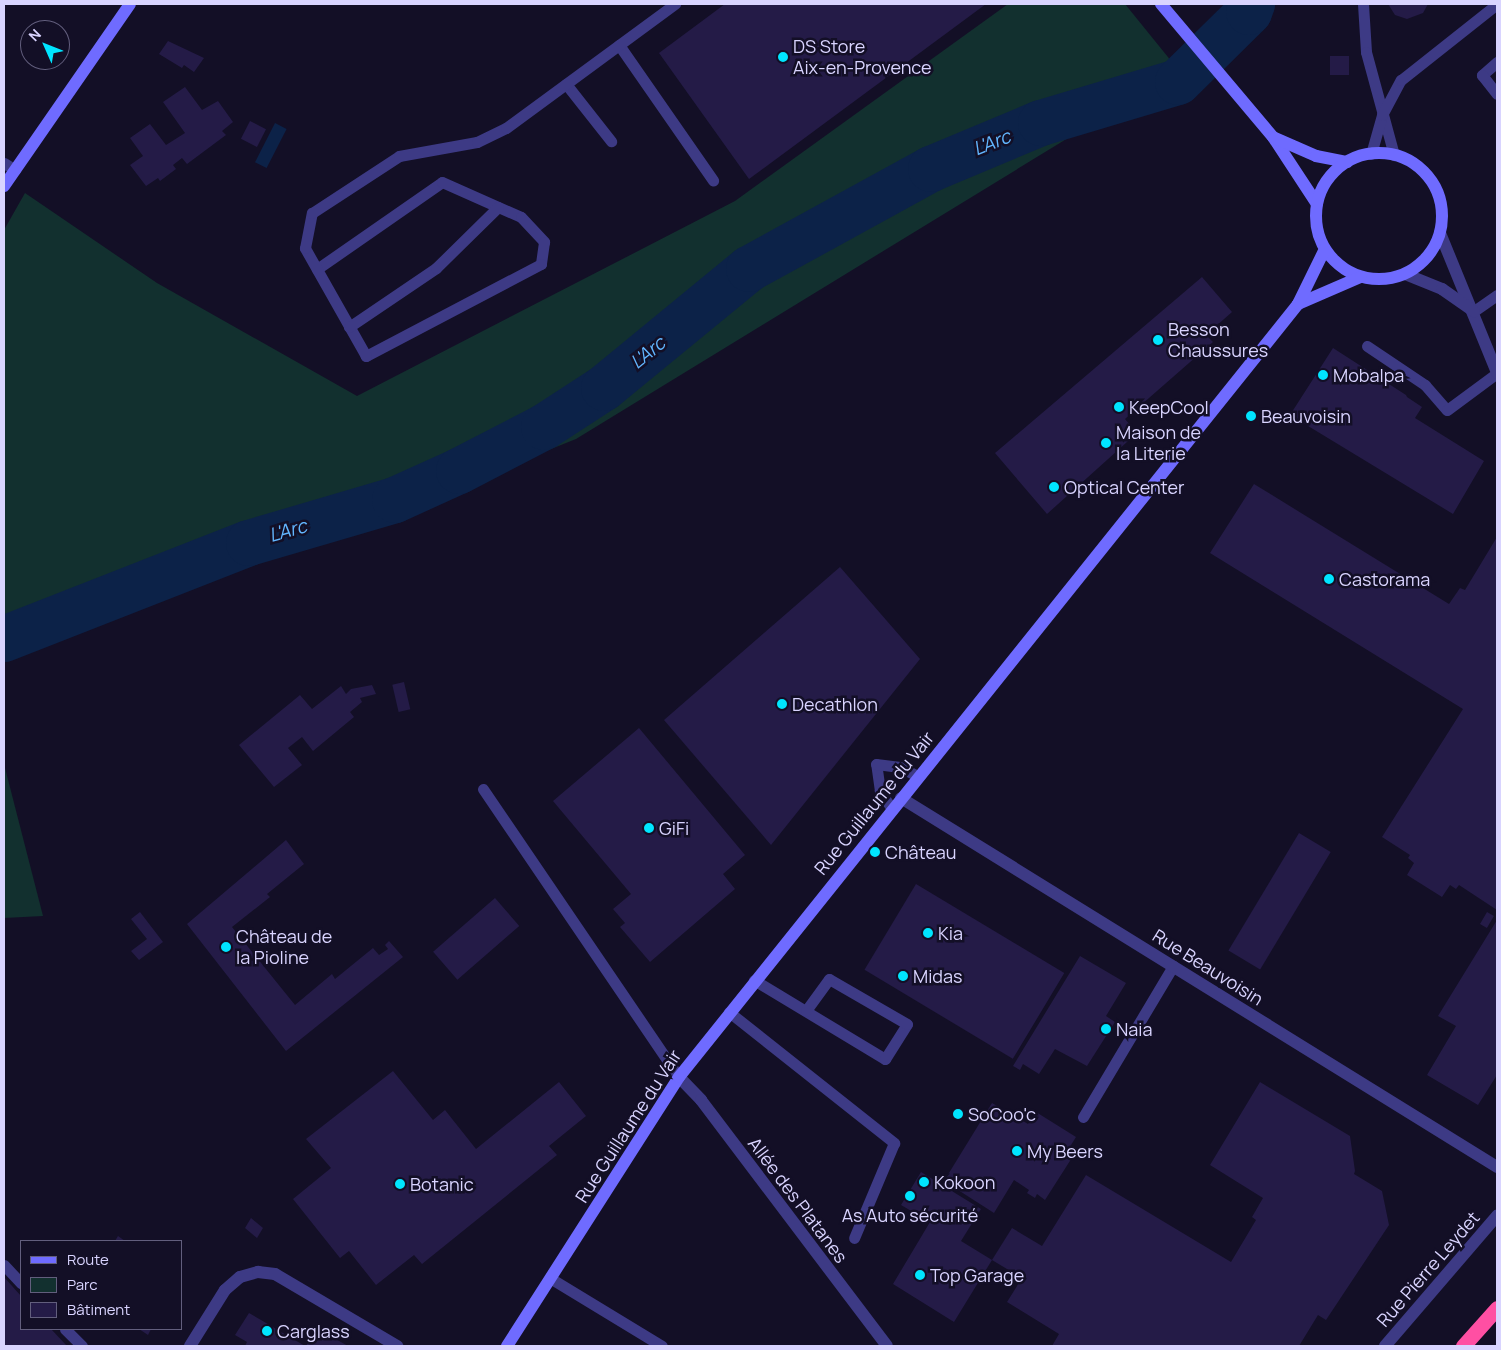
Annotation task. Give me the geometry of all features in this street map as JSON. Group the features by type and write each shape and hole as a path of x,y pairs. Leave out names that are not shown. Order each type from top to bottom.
{"highway":[{"path":"1462,1346 1497,1308"}],"main road":[{"path":"4,186 130,4"},
{"path":"1161,4 1269,133 1317,204"},
{"path":"1269,133 1316,156 1347,162"},
{"path":"1371,154 1394,155 1413,162 1428,176 1438,193 1443,213 1440,233 1427,257 1421,264 1405,274 1390,279 1360,277 1346,271 1325,250 1316,220 1317,204 1323,188 1333,173 1347,162 1371,154"},
{"name":"Rue Guillaume du Vair","path":"507,1346 679,1077 754,980 1298,304 1325,250"},
{"name":"Rue Guillaume du Vair","path":"1298,304 1360,277"}],"street":[{"path":"1440,233 1474,311 1497,373"},
{"path":"1405,274 1442,289 1474,311"},
{"name":"Rue Beauvoisin","path":"901,798 1497,1167"},
{"name":"Allée des Platanes","path":"679,1077 707,1107 887,1346"},
{"name":"Rue Pierre Leydet","path":"1385,1346 1497,1216"},
{"path":"190,1346 225,1290 240,1277 258,1272 276,1274 397,1346"}],"lane":[{"path":"317,269 442,182 521,218 544,242 541,264 366,356 305,248 312,213 399,156 477,142 506,128 675,4"},
{"path":"1363,4 1366,52 1394,155"},
{"path":"1371,154 1382,115 1401,80 1497,4"},
{"path":"619,45 713,180"},
{"path":"1497,62 1482,75 1497,94"},
{"path":"566,84 611,141"},
{"path":"4,163 15,170"},
{"path":"349,327 436,268 498,207"},
{"path":"1474,311 1497,295"},
{"path":"1368,346 1425,385 1447,410 1497,373"},
{"path":"892,809 880,792 876,764 900,767 918,776"},
{"path":"483,789 679,1077"},
{"path":"1083,1118 1173,966"},
{"path":"754,980 885,1060 907,1024 829,979 806,1011"},
{"path":"729,1012 894,1142 854,1238"},
{"path":"4,1265 20,1283"},
{"path":"550,1278 662,1346"},
{"path":"66,1330 82,1346"}],"green space":[{"path":"1008,4 1125,4 1189,83 1073,135 576,439 377,519 4,655 4,230 25,193 157,283 357,396 735,201"},
{"path":"4,764 43,916 4,918"}],"water":[{"path":"275,123 287,129 267,168 255,162"}],"building":[{"path":"725,4 986,4 749,179 659,53"},
{"path":"1388,4 1428,4 1423,13 1407,19 1395,15"},
{"path":"168,41 204,58 194,72 184,65 182,68 159,54"},
{"path":"1330,56 1349,56 1349,75 1330,75"},
{"path":"185,87 202,110 218,101 233,122 222,131 226,135 187,164 182,158 173,165 176,169 160,181 158,178 146,186 130,165 143,156 130,138 150,124 166,145 185,133 163,102"},
{"path":"250,121 266,129 257,147 241,139"},
{"path":"1202,277 1232,312 1206,335 1213,342 1125,419 1137,433 1047,514 995,453"},
{"path":"1333,348 1422,407 1415,418 1484,461 1453,514 1290,415"},
{"path":"1254,484 1449,604 1460,588 1465,590 1497,537 1497,910 1459,885 1456,889 1450,885 1442,897 1407,875 1414,863 1408,858 1410,855 1382,837 1463,709 1210,553"},
{"name":"Decathlon","path":"840,567 920,659 771,845 664,720"},
{"path":"404,682 410,709 399,712 392,685"},
{"path":"372,685 376,694 360,698 362,702 350,712 354,717 313,751 302,737 288,748 302,765 274,787 239,745 300,695 312,709 341,686 346,694 351,689"},
{"name":"GiFi","path":"639,728 745,855 723,874 735,889 650,962 620,927 625,923 613,909 631,894 553,801"},
{"path":"1299,833 1331,852 1260,969 1228,950"},
{"name":"Château de la Pioline","path":"286,840 304,864 267,894 270,897 232,927 295,1005 332,974 335,979 373,948 379,955 388,949 385,945 389,941 403,957 286,1051 187,924"},
{"path":"916,884 1064,973 1013,1059 864,970"},
{"path":"495,898 519,926 457,980 433,952"},
{"path":"140,912 163,942 139,960 131,951 147,939 131,919"},
{"path":"1487,912 1494,916 1487,928 1480,924"},
{"path":"1497,920 1497,1075 1478,1105 1427,1075 1456,1026 1438,1016"},
{"path":"1080,956 1126,983 1106,1016 1115,1022 1087,1066 1055,1049 1039,1074 1023,1064 1020,1070 1013,1066"},
{"name":"Botanic","path":"393,1071 433,1120 445,1110 476,1149 559,1082 586,1116 549,1146 557,1155 422,1264 414,1255 376,1285 349,1251 340,1258 293,1199 331,1168 306,1139"},
{"path":"1260,1082 1350,1136 1354,1174 1382,1191 1389,1225 1326,1320 1318,1315 1299,1346 1052,1346 1059,1334 1007,1302 1022,1278 992,1260 1012,1228 1042,1246 1086,1175 1231,1262 1256,1220 1252,1217 1263,1198 1210,1165"},
{"name":"My Beers","path":"992,1103 1028,1124 1036,1112 1076,1137 1068,1150 1075,1153 1045,1200 1037,1194 1035,1198 1027,1193 1029,1190 1014,1180 994,1213 944,1181"},
{"path":"921,1172 981,1209 961,1241 992,1260 954,1322 893,1284 930,1222 901,1205"},
{"path":"251,1218 263,1228 257,1238 245,1228"},
{"path":"118,1236 124,1240 116,1240"},
{"path":"4,1277 20,1295 20,1330 52,1330 67,1346 4,1346"},
{"name":"Carglass","path":"249,1313 305,1346 245,1346 247,1342 235,1335"},
{"path":"316,1328 348,1346 306,1346"},
{"path":"140,1330 150,1330 148,1335"}],"waterway":[{"name":"L'Arc","path":"4,639 249,543 395,500 459,471 544,427 604,388 749,269 931,169 1041,123 1178,82 1249,12 1252,4"}],"place":[{"name":"DS Store Aix-en-Provence","path":"783,57"},
{"name":"Besson Chaussures","path":"1158,340"},
{"name":"Mobalpa","path":"1323,375"},
{"name":"KeepCool","path":"1119,407"},
{"name":"Beauvoisin","path":"1251,416"},
{"name":"Maison de la Literie","path":"1106,443"},
{"name":"Optical Center","path":"1054,487"},
{"name":"Castorama","path":"1329,579"},
{"name":"Decathlon","path":"782,704"},
{"name":"GiFi","path":"649,828"},
{"name":"Château","path":"875,852"},
{"name":"Kia","path":"928,933"},
{"name":"Château de la Pioline","path":"226,947"},
{"name":"Midas","path":"903,976"},
{"name":"Naia","path":"1106,1029"},
{"name":"SoCoo'c","path":"958,1114"},
{"name":"My Beers","path":"1017,1151"},
{"name":"Kokoon","path":"924,1182"},
{"name":"Botanic","path":"400,1184"},
{"name":"As Auto sécurité","path":"910,1196"},
{"name":"Top Garage","path":"920,1275"},
{"name":"Carglass","path":"267,1331"}]}
